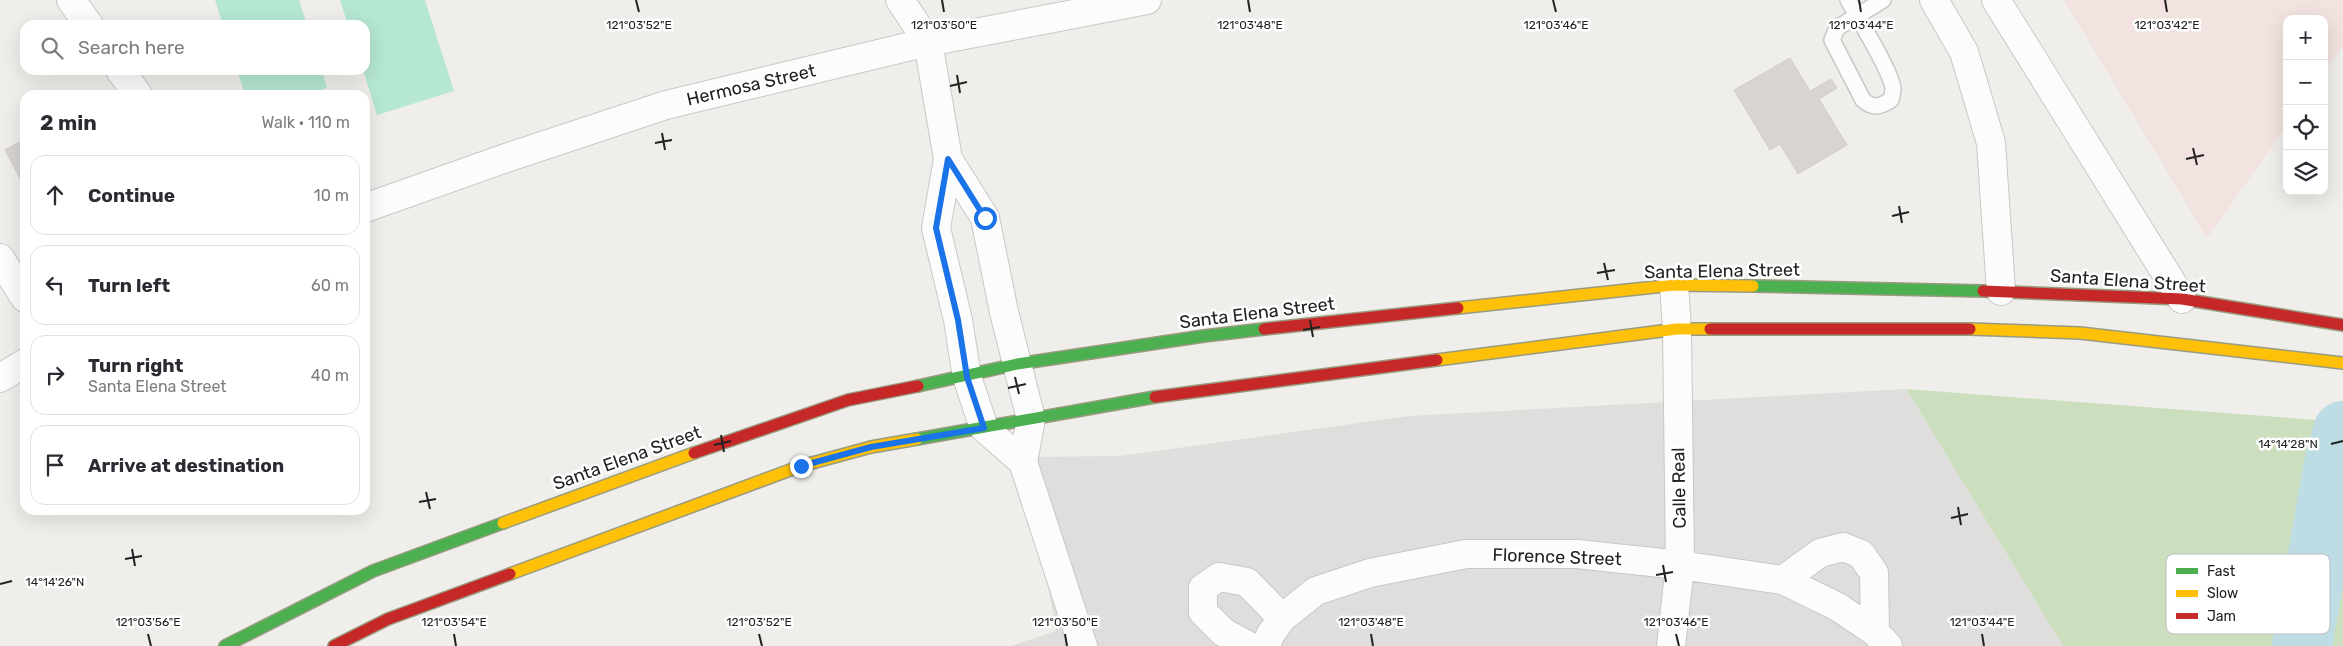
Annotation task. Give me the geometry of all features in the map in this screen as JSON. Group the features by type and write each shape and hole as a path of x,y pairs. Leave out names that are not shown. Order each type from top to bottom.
{"street":[{"path":"71,0 85,20"},
{"path":"900,0 928,42 948,159 936,228 958,320 967,377 984,428 1023,462"},
{"name":"Hermosa Street","path":"370,206 506,158 666,105 928,42 1147,0"},
{"path":"1934,0 1964,52 1991,143 2001,291"},
{"path":"1996,0 2182,299"},
{"path":"124,75 134,90"},
{"path":"948,159 985,218 1031,419 1023,462 1083,646"},
{"path":"0,258 20,290"},
{"name":"Santa Elena Street","path":"225,646 373,571 600,486 768,426 848,400 967,377 1017,364 1204,336 1674,285 2001,291 2182,299 2330,327 2343,325"},
{"name":"Calle Real","path":"1671,646 1680,564 1677,330 1674,285"},
{"path":"334,646 388,619 801,466 871,447 1182,392 1677,330 1923,328 2080,333 2327,356 2341,362"},
{"path":"0,378 20,366"},
{"path":"1782,580 1820,553 1843,547 1861,554 1874,573 1881,639"},
{"name":"Florence Street","path":"1266,646 1270,635 1282,618 1316,591 1370,573 1466,554 1577,554 1680,564 1782,580 1838,607 1881,639"},
{"path":"1249,646 1222,632 1203,612 1202,588 1219,577 1247,582 1282,618"}],"lane":[{"path":"1848,0 1857,17 1892,84 1891,100 1879,107 1871,106 1863,100 1832,40 1837,28 1857,17 1883,0"}],"shaded area":[{"path":"2064,0 2343,0 2343,46 2328,67 2328,15 2283,15 2283,132 2207,238"},
{"path":"1906,389 2063,646 1011,646 1056,631 1026,457 1120,456 1409,416"}],"green space":[{"path":"215,0 299,0 305,20 221,20"},
{"path":"340,0 425,0 454,91 377,115 365,75 370,75 370,20 346,20"},
{"path":"239,75 323,75 327,88 320,90 243,90"},
{"path":"1906,389 2343,422 2343,646 2063,646"}],"building":[{"path":"1790,58 1810,91 1831,79 1837,88 1819,99 1847,145 1798,174 1780,144 1770,150 1734,90"},
{"path":"20,142 20,178 5,150"}],"waterway":[{"path":"2318,554 2333,469 2343,431"},
{"path":"2302,646 2304,634"}],"traffic: fast":[{"path":"1753,286 1983,291"},
{"path":"918,386 1017,364 1264,329"},
{"path":"917,439 1155,397"},
{"path":"225,646 373,571 503,523"}],"traffic: slow":[{"path":"1458,308 1674,285 1753,286"},
{"path":"1437,360 1677,329 1710,329"},
{"path":"1970,329 2080,333 2343,363"},
{"path":"510,574 801,466 871,447 917,439"},
{"path":"503,523 694,453"}],"traffic: jam":[{"path":"1983,291 2182,299 2343,325"},
{"path":"1264,329 1458,308"},
{"path":"1710,329 1970,329"},
{"path":"1155,397 1437,360"},
{"path":"694,453 848,400 918,386"},
{"path":"334,646 388,619 510,574"}],"route":[{"path":"801,466 871,447 984,428 967,377 958,320 936,228 948,159 985,218"}]}
